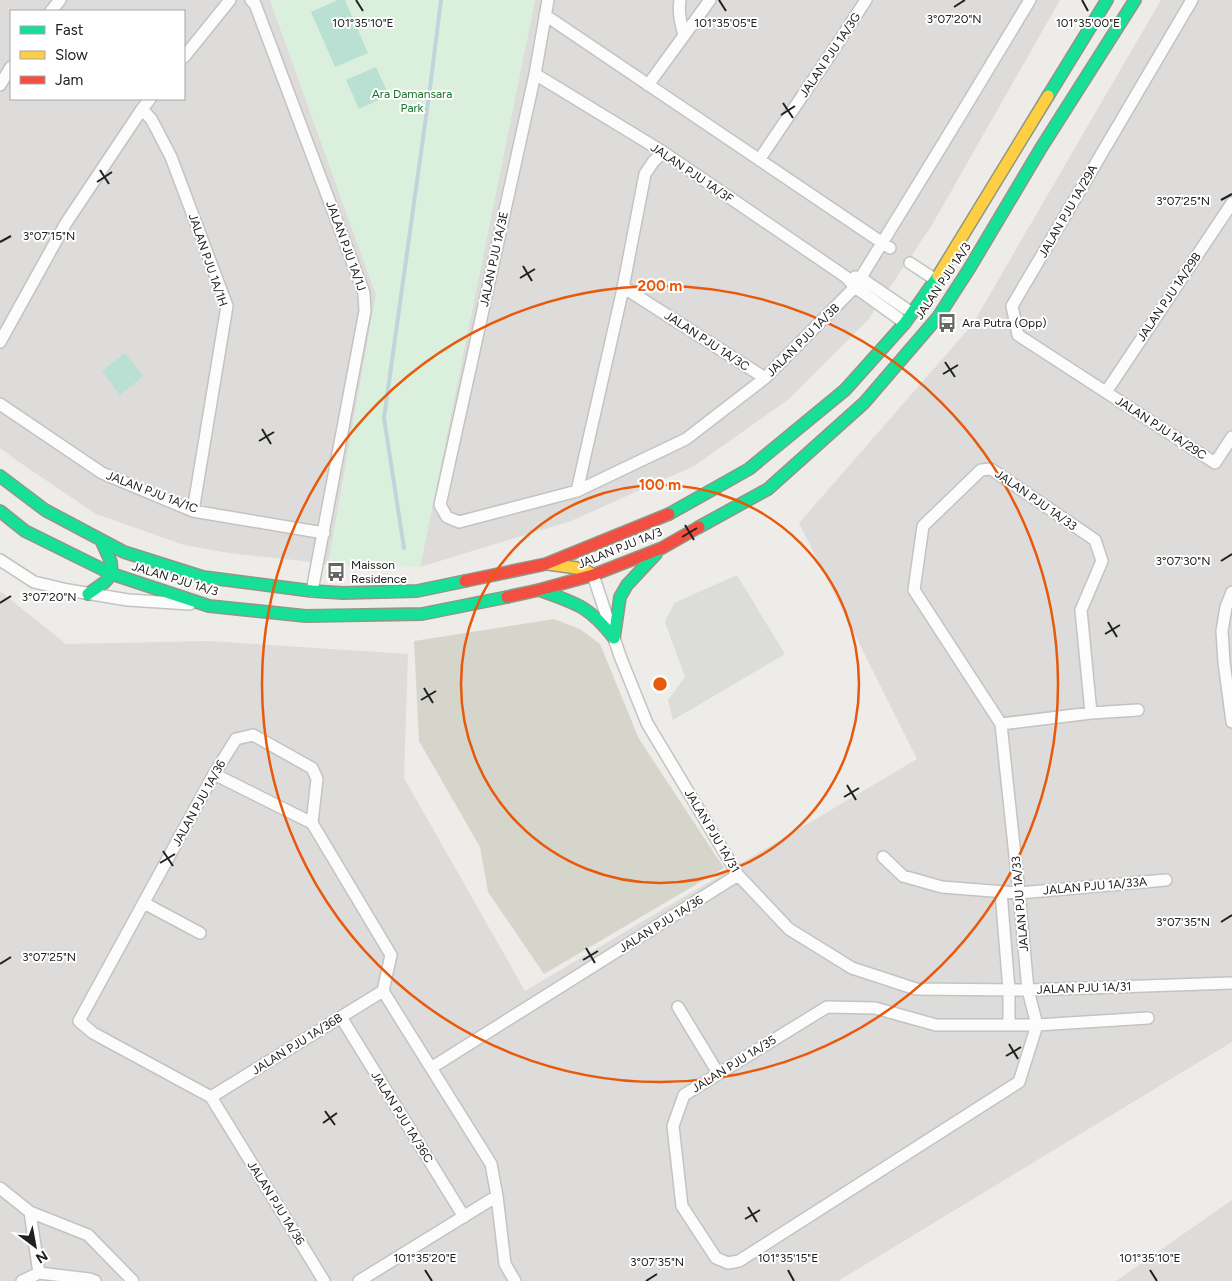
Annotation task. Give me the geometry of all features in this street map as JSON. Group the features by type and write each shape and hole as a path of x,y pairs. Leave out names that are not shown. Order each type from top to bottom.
{"street":[{"path":"52,10 60,0"},
{"path":"185,56 230,0"},
{"name":"JALAN PJU 1A/1J","path":"251,0 255,4 364,293 365,311 312,591"},
{"name":"JALAN PJU 1A/3E","path":"447,516 440,505 535,74 548,0"},
{"path":"680,0 680,21 684,36"},
{"path":"648,85 710,0"},
{"name":"JALAN PJU 1A/3G","path":"759,160 866,0"},
{"name":"JALAN PJU 1A/3B","path":"447,516 459,522 577,491 686,439 765,378 858,282 886,245 952,129 1030,0"},
{"name":"JALAN PJU 1A/3","path":"0,476 45,510 124,552 203,577 312,591 343,593 417,591 546,564 664,517 749,469 845,390 908,318 936,280 1107,0"},
{"name":"JALAN PJU 1A/3","path":"0,512 25,531 112,574 209,606 306,616 422,614 539,590 593,575 662,548 768,489 864,403 938,317 969,269 1040,148 1135,0"},
{"name":"JALAN PJU 1A/29A","path":"1106,392 1018,335 1012,306 1192,0"},
{"path":"545,15 886,245"},
{"path":"0,84 10,69"},
{"name":"JALAN PJU 1A/3F","path":"535,74 663,152 846,277 858,282 908,318"},
{"path":"0,342 66,223 149,100"},
{"name":"JALAN PJU 1A/1H","path":"142,108 151,119 171,157 227,306 193,510"},
{"path":"577,491 623,287 645,174 663,152"},
{"name":"JALAN PJU 1A/29B","path":"1106,392 1232,203"},
{"path":"910,263 936,280"},
{"name":"JALAN PJU 1A/3C","path":"623,287 765,378"},
{"name":"JALAN PJU 1A/29C","path":"1106,392 1215,463 1232,437"},
{"name":"JALAN PJU 1A/1C","path":"0,404 102,473 193,510 324,533"},
{"name":"JALAN PJU 1A/33","path":"1037,1024 1028,990 1001,724 914,590 923,526 981,470 991,469 1095,540 1102,561 1081,610 1091,713"},
{"path":"88,594 106,581 112,574 113,567 101,540"},
{"path":"614,638 620,597 632,580 662,548"},
{"path":"0,560 34,582 68,590 128,600 209,606"},
{"path":"546,564 584,569 593,575"},
{"name":"JALAN PJU 1A/31","path":"593,575 620,656 647,723 738,875 789,928 852,968 916,989 1028,990 1232,983"},
{"path":"539,590 588,610 614,638"},
{"path":"1232,592 1226,606 1222,631 1228,661 1232,722"},
{"path":"1001,724 1091,713 1138,710"},
{"name":"JALAN PJU 1A/36","path":"312,823 318,779 312,768 253,735 236,739 214,774 79,1021 93,1033 211,1097 324,1281"},
{"path":"214,774 312,823 392,956 383,991 491,1164 497,1196 505,1264 515,1281"},
{"name":"JALAN PJU 1A/33A","path":"883,857 903,876 942,887 1001,892 1019,893 1166,880"},
{"name":"JALAN PJU 1A/36","path":"431,1068 738,875"},
{"path":"1001,892 1009,990 1009,1025"},
{"path":"144,903 200,933"},
{"name":"JALAN PJU 1A/36B","path":"211,1097 383,991"},
{"path":"678,1007 718,1074"},
{"name":"JALAN PJU 1A/35","path":"1037,1024 1019,1082 739,1261 728,1263 716,1258 682,1206 673,1126 684,1095 827,1007 875,1008 936,1025 1009,1025 1148,1018"},
{"name":"JALAN PJU 1A/36C","path":"341,1017 464,1216"},
{"path":"0,1188 30,1212 88,1235 132,1281"},
{"path":"359,1281 497,1196"},
{"path":"30,1212 39,1273"},
{"path":"22,1281 39,1273 95,1281"}],"shaded area":[{"path":"0,0 270,0 376,295 328,565 229,553 184,545 96,514 0,448"},
{"path":"535,0 1060,0 932,225 868,320 789,399 694,466 571,521 420,567"},
{"path":"1161,0 1232,0 1232,1042 838,1281 0,1281 0,591 66,644 209,641 408,654 404,778 525,991 917,759 799,523 972,325"},
{"path":"737,575 785,654 673,720 668,700 685,677 665,622 674,603"},
{"path":"554,619 580,629 600,644 639,739 724,868 544,974 488,892 480,847 419,741 414,641"},
{"path":"1232,1200 1232,1281 1116,1281"}],"green space":[{"name":"Ara Damansara Park","path":"270,0 535,0 420,567 328,565 376,295"},
{"path":"338,0 345,0 368,53 335,67 311,12"},
{"path":"376,67 389,95 359,109 346,80"},
{"path":"125,353 143,376 120,395 102,371"}],"waterway":[{"path":"404,548 384,418 441,0"}],"traffic: fast":[{"path":"1048,96 1107,0"},
{"path":"699,527 768,489 864,403 938,317 1041,148 1135,0"},
{"path":"669,514 749,469 845,390 905,323 938,276"},
{"path":"0,476 45,510 124,552 203,577 312,591 343,593 417,591 465,581"},
{"path":"0,511 25,531 112,574 209,606 306,616 422,614 507,597"},
{"path":"88,594 105,582 112,574 111,562 101,540"},
{"path":"614,638 620,597 627,585 656,554"},
{"path":"539,590 563,598 589,612 614,638"}],"traffic: slow":[{"path":"938,276 1048,96"},
{"path":"548,564 584,569 593,575"}],"traffic: jam":[{"path":"465,581 546,564 669,514"},
{"path":"507,597 593,575 662,548 699,527"}],"place":[{"name":"Ara Putra (Opp)","path":"947,323"},
{"name":"Maisson Residence","path":"336,572"}]}
